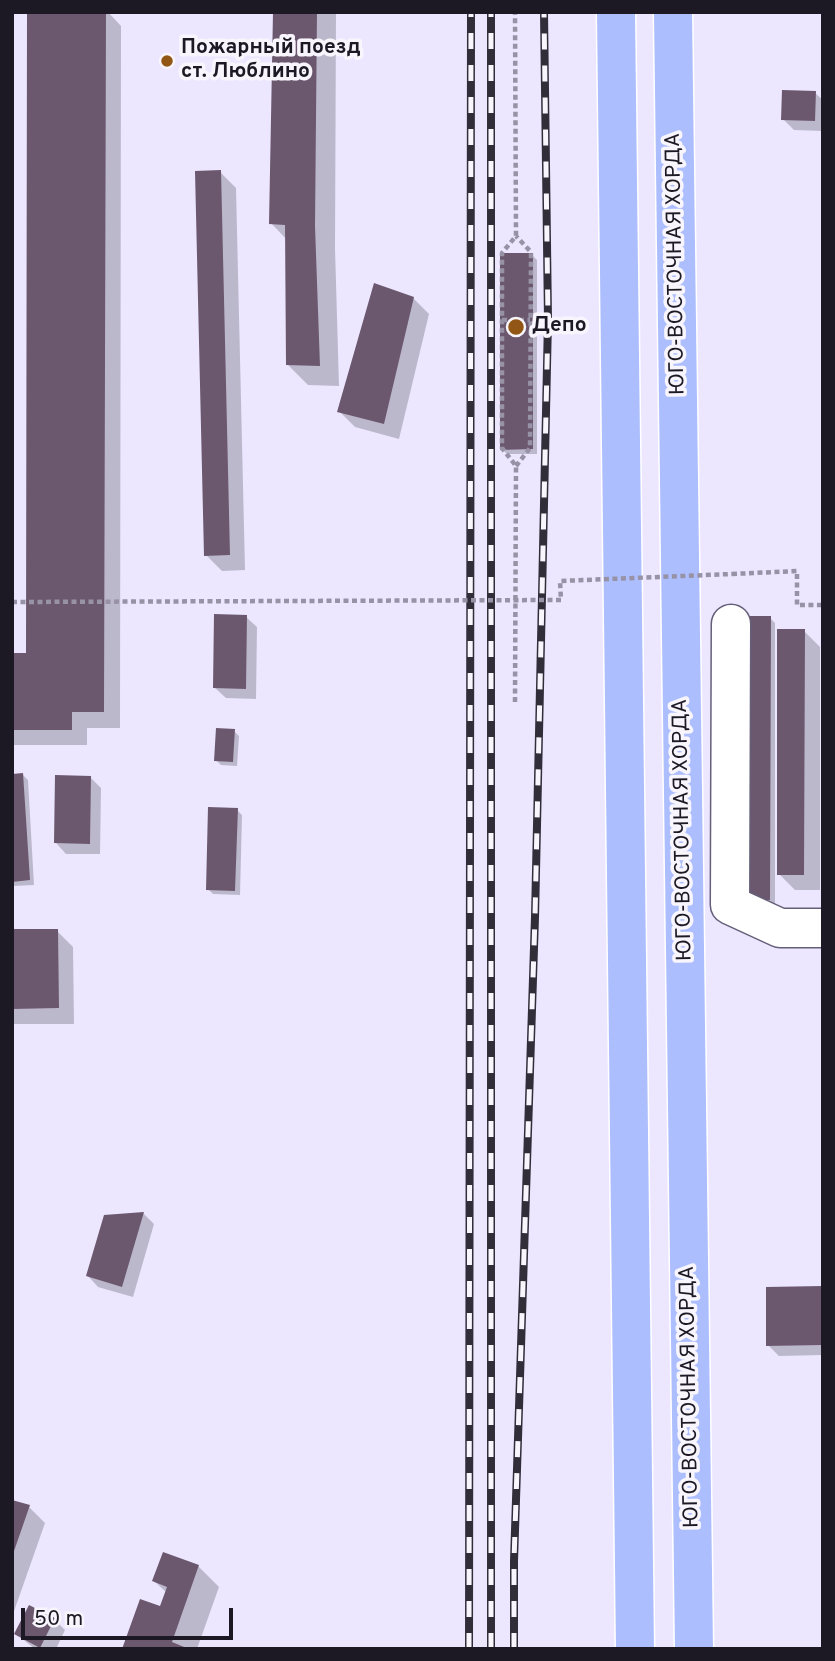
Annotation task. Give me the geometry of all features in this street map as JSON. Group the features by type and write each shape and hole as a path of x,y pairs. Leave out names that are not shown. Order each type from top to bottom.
{"main road":[{"path":"616,12 635,1649"},
{"name":"ЮГО-ВОСТОЧНАЯ ХОРДА","path":"673,12 694,1649"}],"lane":[{"path":"731,624 730,905 780,928 823,928"}],"path":[{"path":"515,12 516,236 502,253 502,448 516,466"},
{"path":"515,702 514,503 516,466 530,448 531,252 516,236"},
{"path":"502,320 530,320"},
{"path":"12,602 561,600 560,581 797,571 797,604 823,605"}],"building":[{"path":"27,12 106,12 104,712 72,712 72,730 12,730 12,653 26,653"},
{"path":"273,12 317,12 315,226 320,366 286,365 285,225 269,224"},
{"path":"782,90 816,91 815,121 781,120"},
{"path":"221,170 230,555 204,556 195,171"},
{"path":"500,253 533,253 533,449 500,450"},
{"path":"374,283 414,297 384,424 337,412"},
{"path":"214,614 247,615 246,689 213,688"},
{"path":"747,616 771,616 770,900 747,900"},
{"path":"777,629 805,629 804,875 777,875"},
{"path":"216,728 235,729 233,762 214,761"},
{"path":"23,773 30,880 12,882 12,774"},
{"path":"55,775 91,776 90,844 54,843"},
{"path":"208,807 238,808 235,891 206,890"},
{"path":"12,929 58,929 59,1008 12,1009"},
{"path":"144,1212 122,1287 86,1276 104,1215"},
{"path":"823,1286 823,1345 766,1346 766,1287"},
{"path":"12,1500 30,1505 13,1554 12,1554"},
{"path":"163,1552 199,1565 172,1642 189,1649 122,1649 140,1599 160,1606 167,1587 152,1581"},
{"path":"29,1605 55,1618 40,1648 14,1634"}],"railway":[{"path":"469,1649 471,12"},
{"path":"491,12 491,1649"},
{"path":"514,1649 514,1561 535,917 548,320 544,12"}],"place":[{"name":"Пожарный поезд ст. Люблино","path":"167,61"},
{"name":"Депо","path":"516,327"}]}
